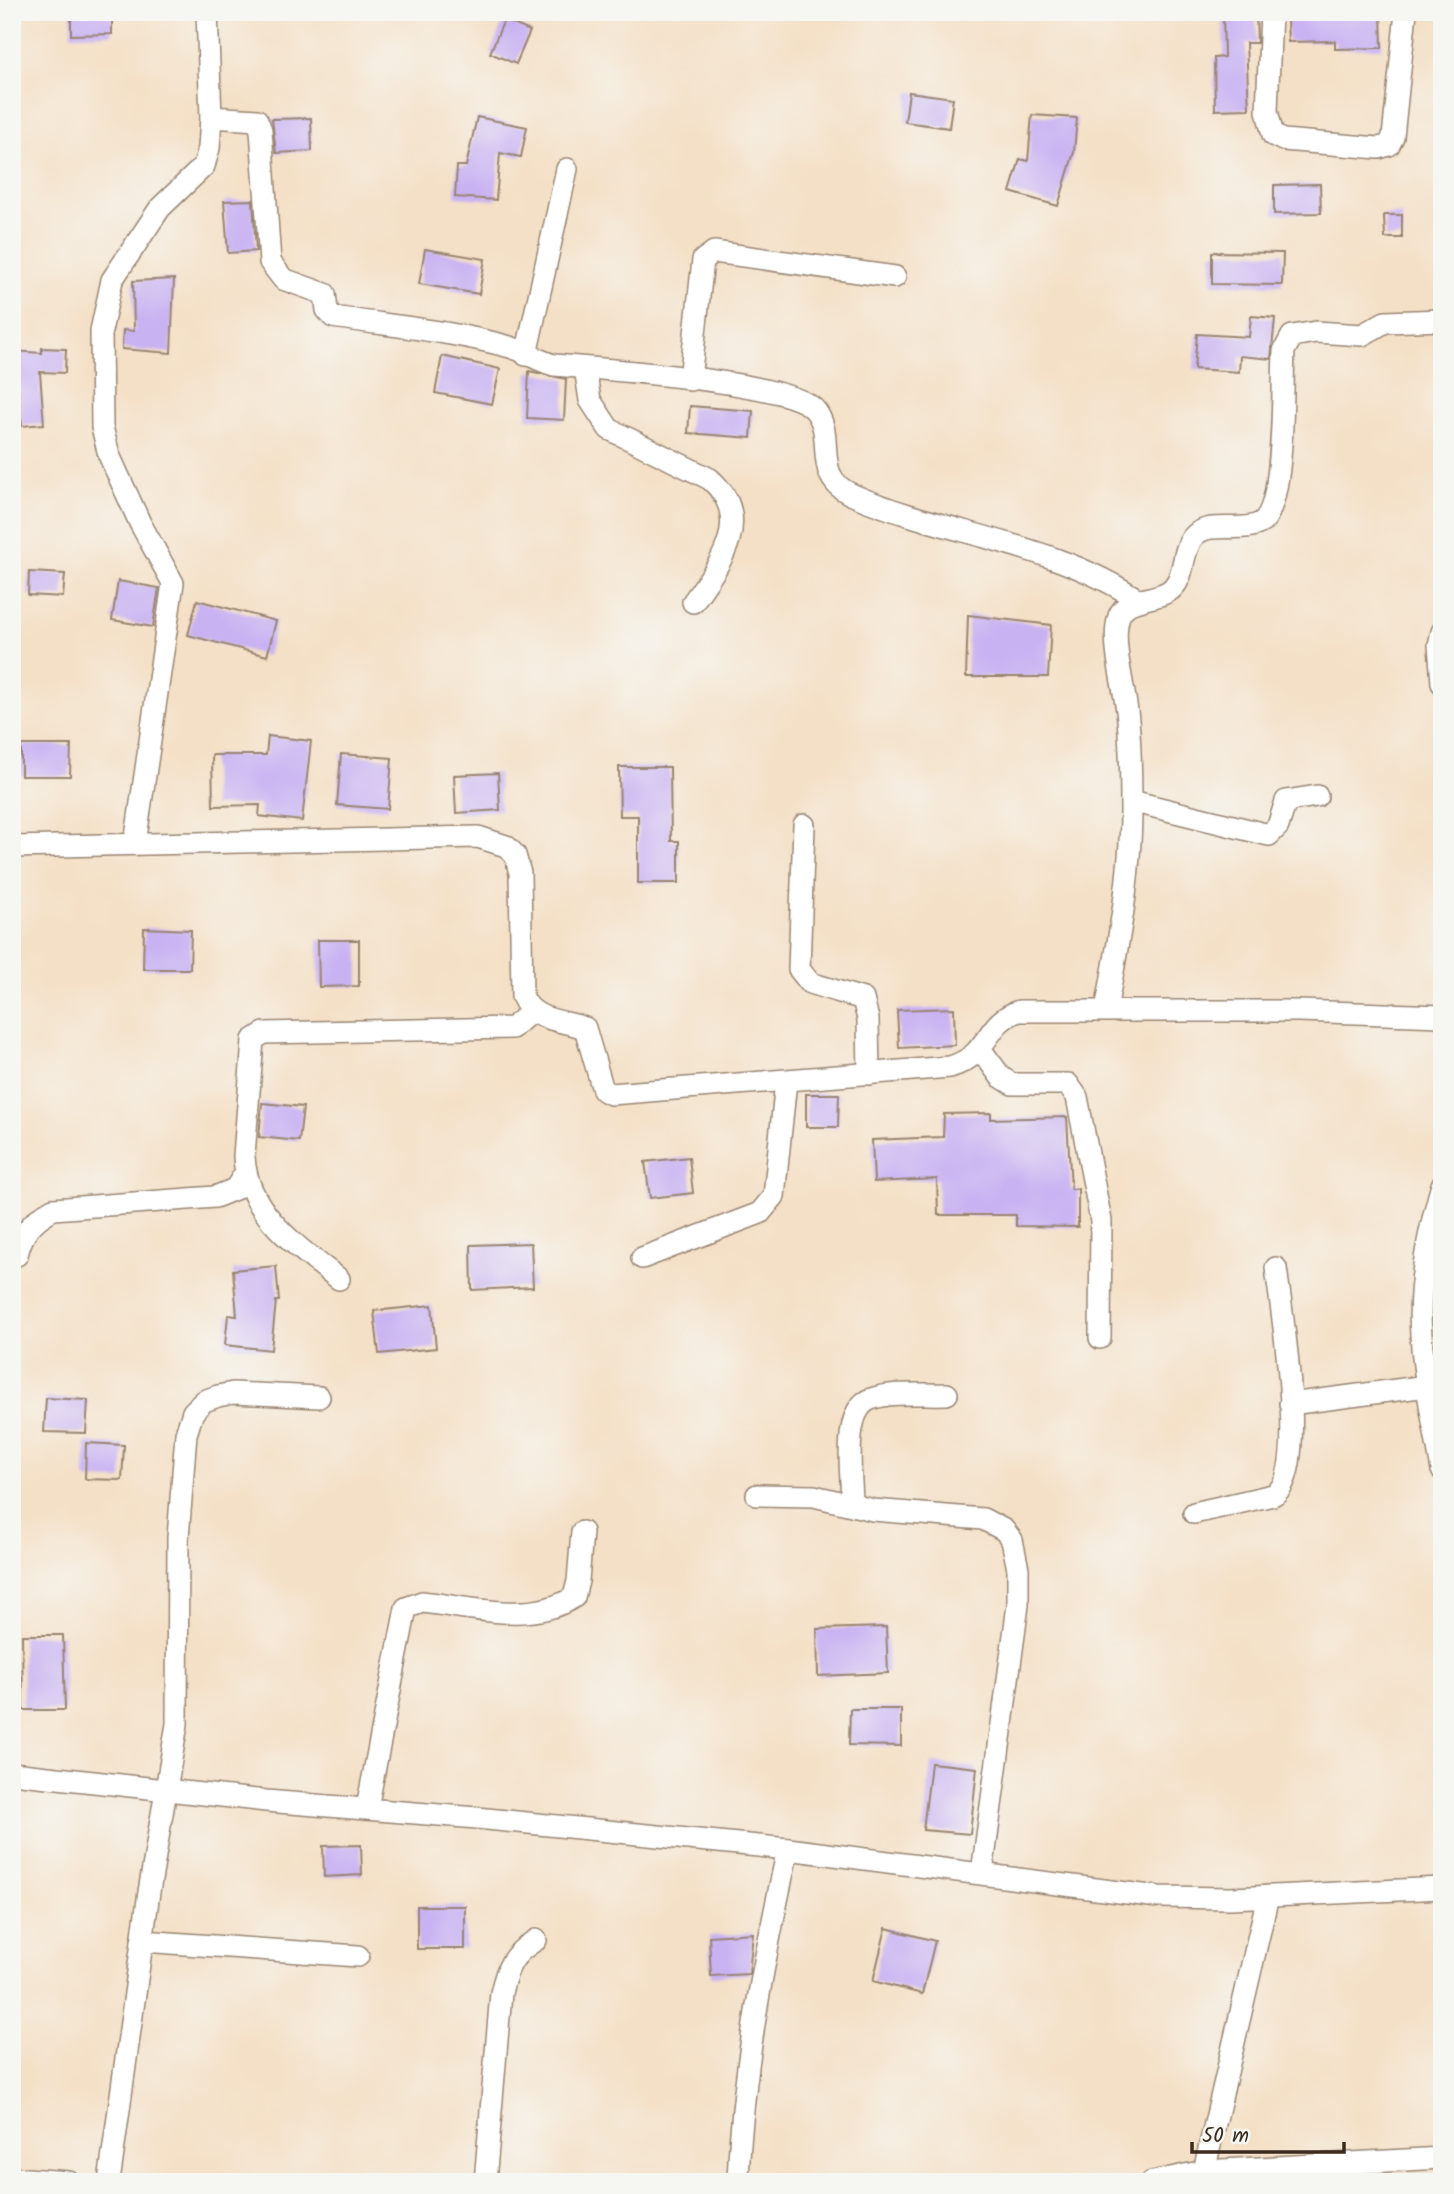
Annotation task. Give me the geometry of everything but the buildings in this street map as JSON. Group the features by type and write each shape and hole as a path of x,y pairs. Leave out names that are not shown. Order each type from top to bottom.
{"street":[{"path":"135,844 173,583 140,523 109,455 102,427 100,331 112,280 160,208 204,166 209,148 211,117 207,12"},
{"path":"1271,12 1267,111 1273,135 1283,140 1379,148 1389,145 1394,137 1406,12"},
{"path":"211,117 257,120 261,130 270,262 283,279 325,294 330,316 373,320 508,346 554,365 772,391 813,408 821,420 829,474 845,491 932,522 1071,563 1100,575 1140,601"},
{"path":"526,355 568,169"},
{"path":"690,380 703,260 714,252 895,277"},
{"path":"1106,1010 1125,884 1131,801 1128,721 1116,631 1124,608 1168,592 1175,585 1189,541 1198,532 1260,523 1267,515 1281,459 1284,351 1292,337 1316,332 1362,335 1385,322 1442,320"},
{"path":"585,368 590,400 609,429 710,479 723,490 730,512 728,548 694,602"},
{"path":"1442,632 1438,665 1442,683"},
{"path":"1131,801 1269,835 1278,826 1286,801 1317,796"},
{"path":"804,825 799,969 810,983 863,999 869,1019 869,1074"},
{"path":"12,847 466,837 493,840 515,855 520,873 522,996 531,1012 585,1028 603,1090 611,1094 950,1067 967,1062 981,1050 1001,1020 1018,1011 1442,1016"},
{"path":"339,1279 278,1230 246,1172 244,1156 250,1052 257,1036 264,1033 512,1028 531,1012"},
{"path":"981,1050 1006,1081 1022,1086 1068,1084 1077,1097 1101,1221 1100,1338"},
{"path":"642,1258 760,1213 768,1206 777,1183 786,1081"},
{"path":"17,1255 25,1231 38,1217 53,1209 215,1197 235,1189 246,1172"},
{"path":"1441,1192 1425,1260 1421,1299 1442,1470"},
{"path":"1194,1513 1281,1491 1290,1472 1290,1404 1276,1268"},
{"path":"1290,1404 1431,1375"},
{"path":"109,2182 142,1941 177,1724 178,1538 186,1434 193,1412 204,1401 233,1393 319,1397"},
{"path":"852,1504 852,1420 862,1404 886,1396 947,1394"},
{"path":"757,1495 814,1496 873,1510 983,1519 1004,1530 1017,1553 1018,1605 982,1873"},
{"path":"367,1808 406,1608 422,1602 533,1611 563,1604 574,1597 582,1532"},
{"path":"12,1773 788,1849 1158,1897 1268,1896 1442,1888"},
{"path":"738,2178 749,2048 762,1968 788,1849"},
{"path":"1204,2171 1268,1896"},
{"path":"485,2182 501,1993 508,1964 518,1950 536,1940"},
{"path":"142,1941 358,1956"},
{"path":"1153,2182 1204,2171 1442,2158"},
{"path":"12,2178 69,2182"}]}
